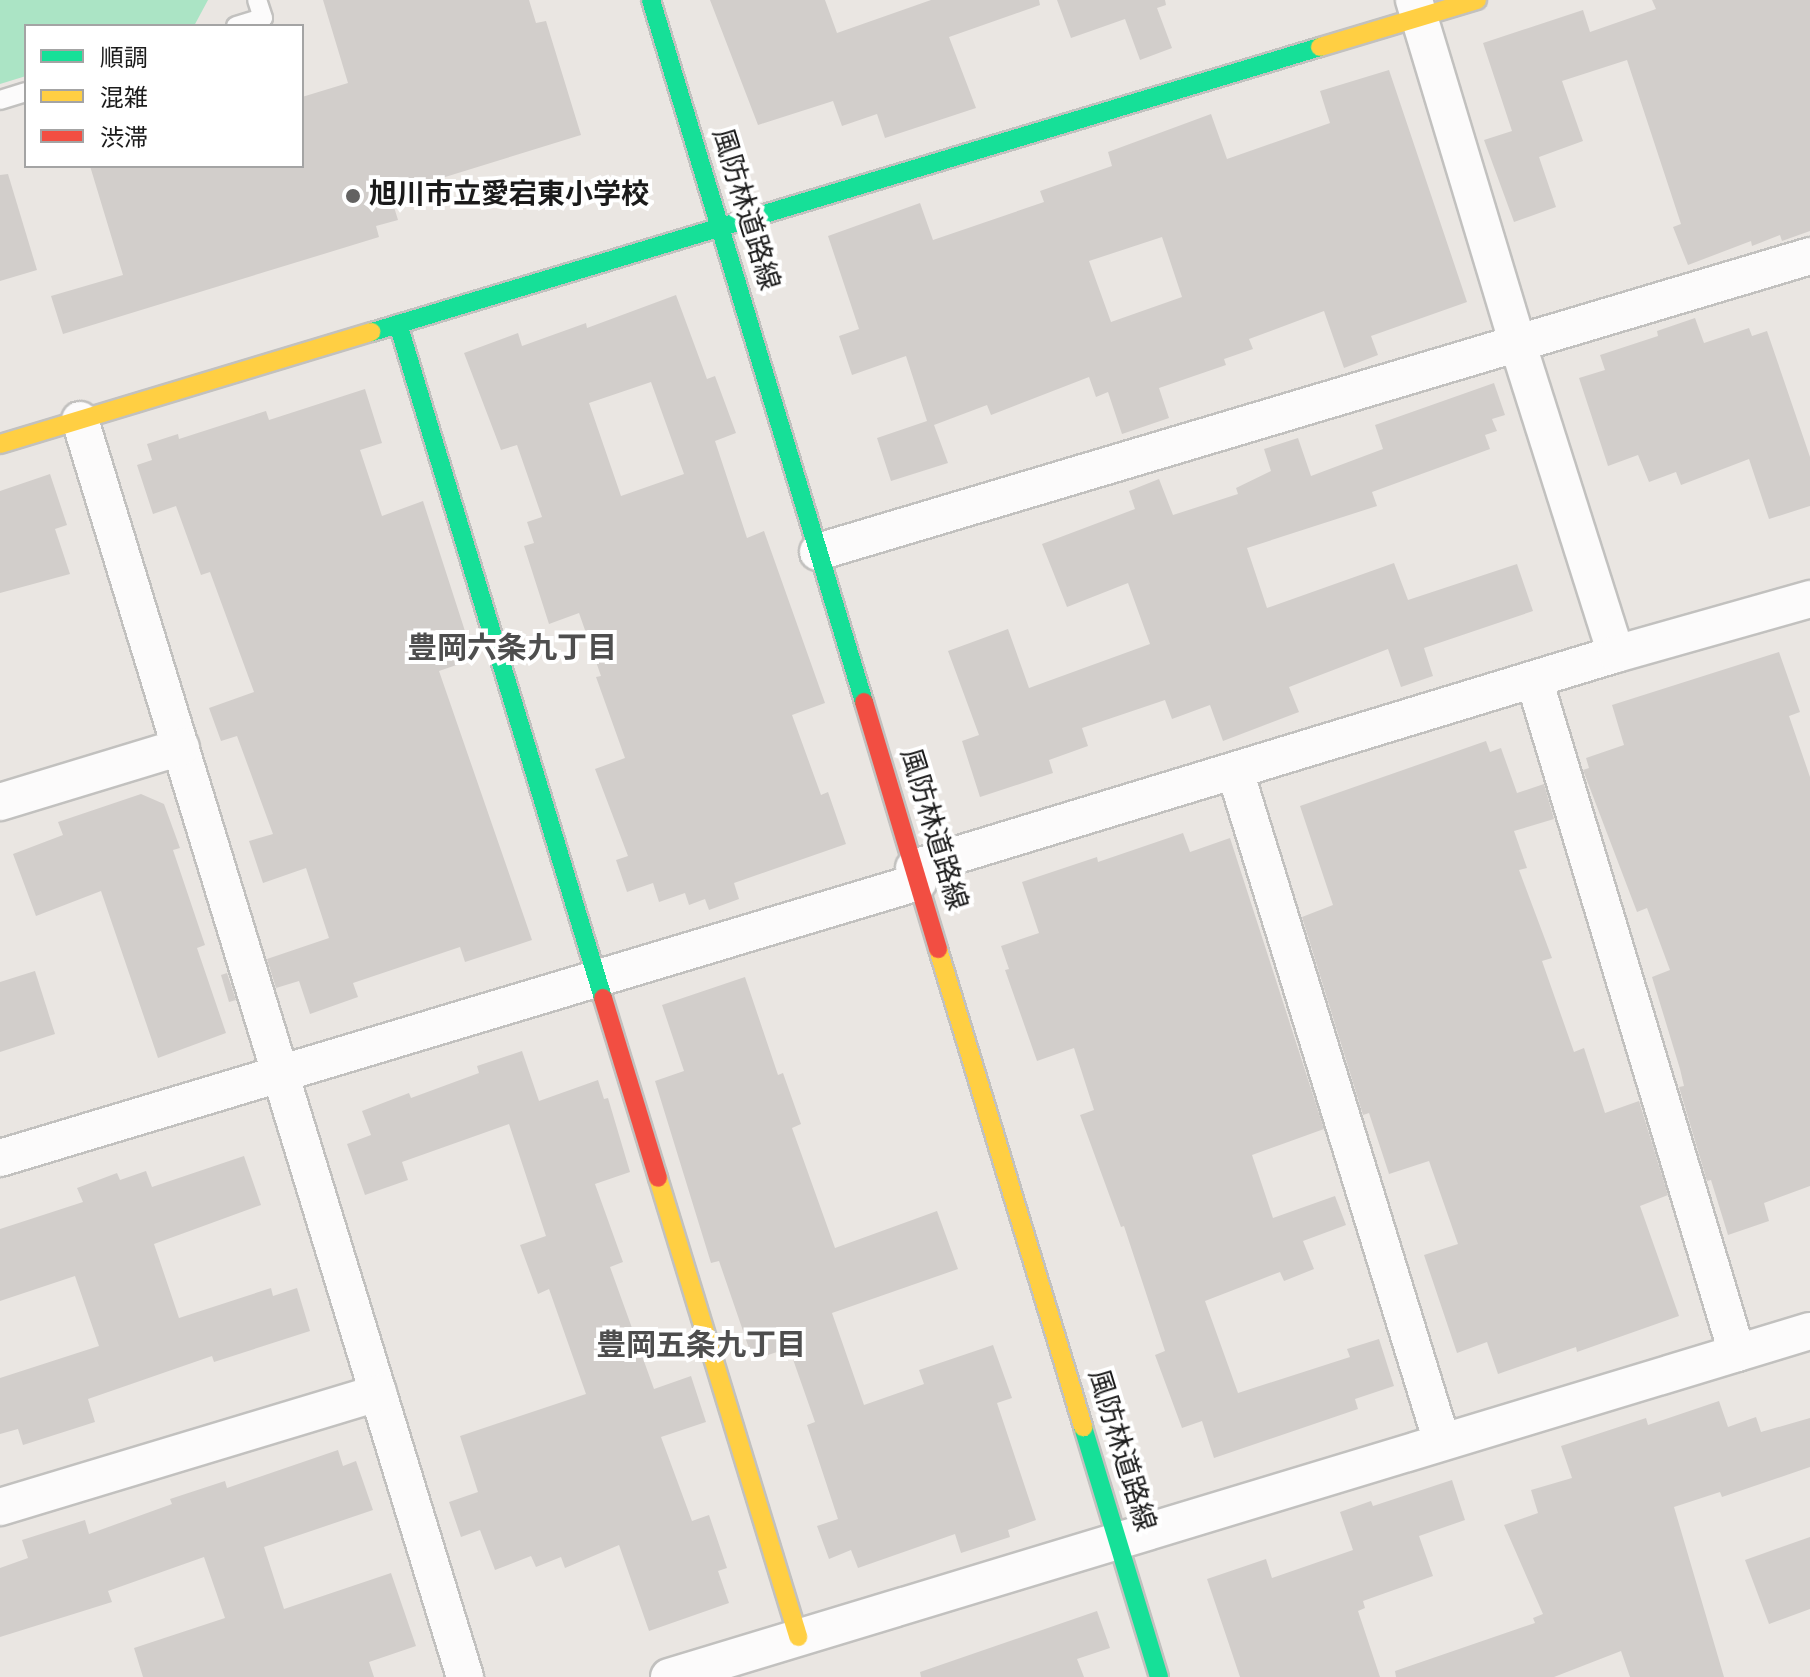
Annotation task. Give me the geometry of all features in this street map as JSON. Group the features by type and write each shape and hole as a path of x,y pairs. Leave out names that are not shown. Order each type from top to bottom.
{"street":[{"name":"風防林道路線","path":"651,0 1159,1677"},
{"path":"0,444 720,227 1416,9 1477,0"},
{"path":"1416,9 1616,654"},
{"path":"818,552 1810,256"},
{"path":"398,324 798,1637"},
{"path":"80,420 465,1677"},
{"path":"0,1158 598,978 1235,771 1616,654 1810,599"},
{"path":"1534,679 1737,1353"},
{"path":"0,802 181,747"},
{"path":"1235,771 1442,1442"},
{"path":"669,1677 1810,1331"},
{"path":"0,1507 378,1393"}],"lane":[{"path":"243,24 263,18 257,0"},
{"path":"0,100 24,93"}],"green space":[{"path":"0,0 208,0 195,24 24,24 24,77 0,84"}],"building":[{"path":"323,0 529,0 536,23 546,21 581,135 390,194 398,220 376,226 379,237 63,334 51,296 123,275 91,168 304,168 304,96 348,83"},
{"path":"710,0 825,0 837,33 931,0 1039,0 1040,5 949,37 976,108 885,138 877,114 842,126 833,101 758,125"},
{"path":"1057,0 1165,0 1166,5 1157,8 1172,48 1140,60 1125,19 1071,38"},
{"path":"1652,0 1810,0 1810,231 1782,241 1780,235 1752,246 1751,241 1688,265 1673,227 1681,224 1627,60 1562,81 1583,141 1539,157 1556,207 1514,222 1484,140 1512,131 1483,43 1583,10 1590,32 1656,9"},
{"path":"1389,70 1467,302 1371,336 1378,355 1344,368 1324,311 1249,339 1253,349 1224,359 1226,365 1159,388 1169,418 1122,434 1108,392 1096,397 1089,377 991,415 987,405 934,425 948,463 891,481 877,438 927,421 906,356 852,375 839,336 859,329 828,236 920,203 933,240 1044,202 1040,191 1112,166 1108,152 1211,114 1227,159 1330,123 1320,91","holes":["1162,237 1182,297 1111,322 1089,261"]},
{"path":"8,174 37,270 0,281 0,175"},
{"path":"676,295 707,379 715,376 736,433 715,441 747,538 764,531 825,703 792,715 821,795 828,792 846,844 734,883 739,899 709,910 705,899 689,905 685,893 659,902 653,883 627,892 616,860 628,856 595,769 625,758 596,677 601,676 579,613 549,624 524,546 534,543 527,522 542,517 517,445 501,450 464,353 518,333 522,346 586,323 587,328","holes":["651,382 684,474 621,496 589,403"]},
{"path":"1695,318 1704,343 1749,328 1752,336 1767,331 1810,457 1810,506 1769,519 1749,459 1681,485 1676,472 1649,482 1638,455 1608,466 1579,378 1605,370 1600,355 1658,336 1657,331"},
{"path":"1494,383 1505,415 1492,419 1497,431 1485,435 1490,449 1372,492 1377,506 1247,548 1267,608 1394,563 1408,600 1517,564 1533,611 1424,648 1433,676 1401,687 1388,649 1289,687 1299,712 1223,741 1210,705 1172,719 1165,700 1082,728 1088,746 1049,760 1053,773 980,797 962,741 979,735 948,651 1008,629 1029,688 1150,644 1128,583 1067,607 1042,544 1135,509 1129,491 1159,479 1173,515 1238,494 1236,488 1271,471 1264,449 1298,438 1311,476 1383,449 1375,425"},
{"path":"365,389 382,443 360,450 382,516 423,501 474,659 439,671 532,940 465,962 460,947 353,983 358,997 310,1014 299,981 276,988 267,959 329,938 306,868 263,883 249,841 273,834 237,736 221,741 209,708 254,692 210,572 201,575 176,506 153,514 137,465 152,460 147,444 178,434 179,439 266,411 269,420"},
{"path":"50,474 67,525 55,529 70,574 0,593 0,491"},
{"path":"1779,652 1800,712 1789,716 1810,777 1810,1186 1764,1203 1769,1221 1728,1235 1711,1180 1707,1181 1679,1087 1684,1086 1680,1069 1652,977 1670,970 1647,908 1637,912 1583,770 1589,768 1586,758 1624,745 1612,705"},
{"path":"1486,741 1490,752 1501,748 1517,793 1544,784 1554,819 1514,831 1527,868 1519,870 1552,958 1542,961 1574,1052 1584,1048 1605,1113 1639,1101 1668,1195 1640,1206 1679,1316 1577,1352 1576,1347 1498,1374 1487,1342 1457,1353 1424,1255 1458,1244 1429,1161 1389,1174 1369,1113 1363,1115 1302,917 1333,905 1300,806"},
{"path":"141,794 164,804 180,848 173,850 205,945 197,948 226,1033 158,1058 101,891 36,916 13,854 63,835 58,822"},
{"path":"1183,833 1190,852 1230,838 1324,1129 1252,1155 1273,1218 1335,1196 1346,1225 1303,1241 1314,1269 1284,1281 1280,1272 1205,1301 1238,1393 1350,1357 1347,1349 1379,1339 1394,1386 1355,1399 1358,1409 1214,1458 1202,1421 1182,1428 1155,1355 1165,1351 1124,1226 1121,1227 1080,1115 1094,1110 1074,1048 1037,1061 1005,970 1009,969 1001,946 1039,933 1022,882 1097,857 1098,862"},
{"path":"35,971 55,1034 0,1052 0,982"},
{"path":"227,973 236,1000 229,1002 221,975"},
{"path":"745,977 778,1075 783,1073 801,1124 792,1128 835,1248 937,1211 958,1269 832,1313 864,1405 924,1384 919,1370 993,1345 1012,1398 997,1403 1036,1520 1008,1530 1010,1537 961,1553 955,1534 858,1568 851,1550 829,1559 817,1526 838,1519 807,1425 815,1422 789,1348 753,1360 719,1261 711,1263 655,1081 684,1071 662,1005"},
{"path":"522,1051 539,1101 598,1080 604,1099 608,1098 630,1172 595,1184 623,1262 610,1267 654,1389 691,1376 706,1422 661,1437 692,1521 709,1515 727,1568 718,1571 729,1603 649,1631 619,1545 565,1568 561,1557 536,1567 531,1556 495,1570 480,1530 461,1537 449,1502 478,1492 460,1436 586,1394 549,1289 538,1294 520,1245 546,1236 509,1124 402,1162 408,1180 365,1195 347,1144 371,1135 362,1111 409,1093 411,1098 479,1073 477,1066"},
{"path":"244,1156 261,1205 154,1244 179,1318 271,1288 273,1296 297,1288 310,1331 214,1362 212,1356 88,1399 95,1422 23,1445 18,1429 0,1434 0,1378 99,1346 75,1276 0,1301 0,1229 83,1202 77,1188 117,1173 120,1180 146,1171 152,1187"},
{"path":"1719,1401 1728,1427 1756,1417 1761,1432 1810,1418 1810,1467 1722,1497 1720,1492 1674,1507 1724,1677 1630,1677 1621,1651 1554,1677 1396,1677 1395,1671 1535,1623 1533,1618 1543,1614 1504,1525 1538,1513 1531,1490 1572,1478 1561,1446 1646,1418 1648,1425"},
{"path":"338,1450 343,1466 356,1461 373,1510 264,1547 284,1609 391,1573 416,1646 369,1662 374,1677 143,1677 134,1648 225,1618 204,1557 108,1591 112,1602 0,1637 0,1568 28,1558 22,1540 85,1520 89,1534 172,1504 170,1499 225,1481 227,1488"},
{"path":"1452,1480 1465,1520 1419,1536 1433,1576 1363,1601 1365,1608 1358,1611 1380,1677 1240,1677 1207,1579 1266,1559 1272,1578 1353,1550 1340,1512 1371,1501 1373,1506"},
{"path":"1810,1537 1810,1609 1769,1624 1745,1560"},
{"path":"1097,1611 1110,1648 1077,1659 1084,1677 921,1677 920,1672"}],"traffic: fast":[{"path":"651,0 864,702"},
{"path":"372,332 1320,47"},
{"path":"398,324 603,998"},
{"path":"1083,1427 1159,1677"}],"traffic: slow":[{"path":"1320,47 1477,0"},
{"path":"0,444 372,332"},
{"path":"938,949 1083,1427"},
{"path":"658,1178 798,1637"}],"traffic: jam":[{"path":"864,702 938,949"},
{"path":"603,998 658,1178"}],"place":[{"name":"旭川市立愛宕東小学校","path":"353,196"}],"district":[{"name":"豊岡六条九丁目","path":"512,651"},
{"name":"豊岡五条九丁目","path":"701,1348"}]}
